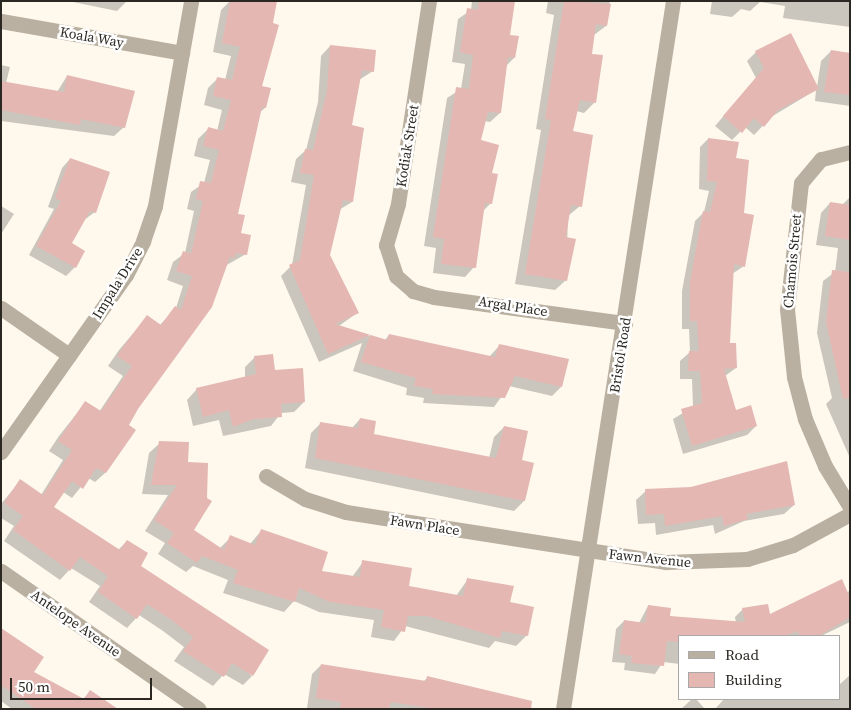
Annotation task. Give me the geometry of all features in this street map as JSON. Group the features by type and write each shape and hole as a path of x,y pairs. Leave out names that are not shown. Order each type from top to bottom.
{"street":[{"name":"Impala Drive","path":"1,452 69,356 143,241 155,206 191,1"},
{"name":"Kodiak Street","path":"404,284 390,265 386,245 398,204 429,1"},
{"name":"Bristol Road","path":"563,709 591,552 673,1"},
{"name":"Koala Way","path":"1,21 182,53"},
{"name":"Chamois Street","path":"850,152 821,159 798,191 788,323 805,419 825,466 850,507"},
{"name":"Argal Place","path":"404,284 434,298 625,323"},
{"path":"1,308 69,356"},
{"name":"Fawn Place","path":"266,476 305,498 346,512 591,552"},
{"name":"Fawn Avenue","path":"591,552 666,562 732,562 793,544 850,514"},
{"name":"Antelope Avenue","path":"1,571 199,709"}],"building":[{"path":"230,1 277,1 273,23 279,25 262,86 271,88 266,108 262,107 238,214 245,215 241,233 251,235 247,255 236,253 235,258 230,257 212,307 138,409 129,425 136,430 106,473 96,468 83,489 72,481 54,507 120,550 127,540 148,553 141,566 269,650 253,676 232,663 224,677 183,651 193,637 173,621 147,604 137,619 98,592 108,576 80,557 70,571 13,530 23,516 4,503 20,479 43,495 72,450 58,441 85,401 101,411 132,366 117,356 129,339 147,315 161,325 175,306 181,310 192,276 176,271 183,251 191,254 203,201 196,199 200,181 211,183 219,150 203,146 208,127 223,131 231,100 213,96 217,77 232,80 240,47 222,43"},
{"path":"479,1 515,1 510,35 519,36 515,58 508,57 501,113 488,112 481,140 499,145 492,173 498,174 492,204 485,203 476,268 441,264 444,239 433,237 456,87 469,89 473,55 460,52 467,8 478,10"},
{"path":"564,1 611,4 607,26 596,24 592,54 603,55 596,103 580,100 573,131 593,135 582,207 571,205 566,237 576,239 567,281 525,274 551,120 545,119"},
{"path":"791,33 819,89 778,110 764,127 754,118 742,133 723,116 764,68 755,51"},
{"path":"330,45 376,50 374,72 362,70 352,125 364,128 353,202 343,200 330,255 359,313 335,324 387,340 389,334 495,357 499,344 569,359 562,387 515,376 505,398 432,394 433,389 414,386 416,378 361,362 370,335 328,354 289,265 300,260 314,175 300,173 305,149 313,150 327,91"},
{"path":"831,50 850,53 850,95 824,92"},
{"path":"67,75 135,91 125,128 81,119 80,125 1,110 1,81 64,92"},
{"path":"708,138 739,142 736,158 749,160 744,213 754,215 745,267 734,264 730,343 736,343 737,368 724,369 736,410 751,405 757,426 692,446 681,409 702,403 700,371 688,371 689,351 699,351 697,321 690,321 690,282 703,211 710,212 717,182 707,181"},
{"path":"70,158 110,172 96,213 90,211 72,243 85,251 76,268 36,246 61,201 55,198"},
{"path":"830,202 850,205 850,240 825,236"},
{"path":"832,270 850,272 850,398 843,399 826,322"},
{"path":"273,354 275,370 303,368 305,402 281,404 282,417 253,419 233,427 229,410 203,417 196,388 256,374 254,356"},
{"path":"360,418 376,421 374,434 496,458 504,426 528,431 522,460 534,463 525,501 315,458 320,422 358,428"},
{"path":"159,441 189,442 188,462 208,463 207,498 212,501 194,530 224,550 230,535 255,545 261,529 328,552 322,571 360,577 362,560 412,568 409,586 463,596 467,578 514,586 510,602 534,607 528,636 502,631 500,638 427,616 408,616 405,632 381,627 384,610 330,602 299,588 295,602 233,583 238,570 202,556 197,563 167,543 174,533 154,520 177,485 151,485"},
{"path":"787,461 795,505 746,514 748,519 724,526 722,516 665,526 664,514 646,515 645,489 691,487"},
{"path":"842,579 850,598 850,617 821,635 800,635 798,631 787,635 678,635 678,642 667,641 664,666 631,663 632,656 619,654 624,620 645,623 648,605 671,608 670,616 745,622 742,608 768,604 770,614"},
{"path":"1,628 44,657 34,672 84,699 90,690 118,709 36,709 1,685"},
{"path":"321,664 426,681 427,676 532,701 531,709 436,709 391,702 389,709 340,709 341,702 316,698"}]}
